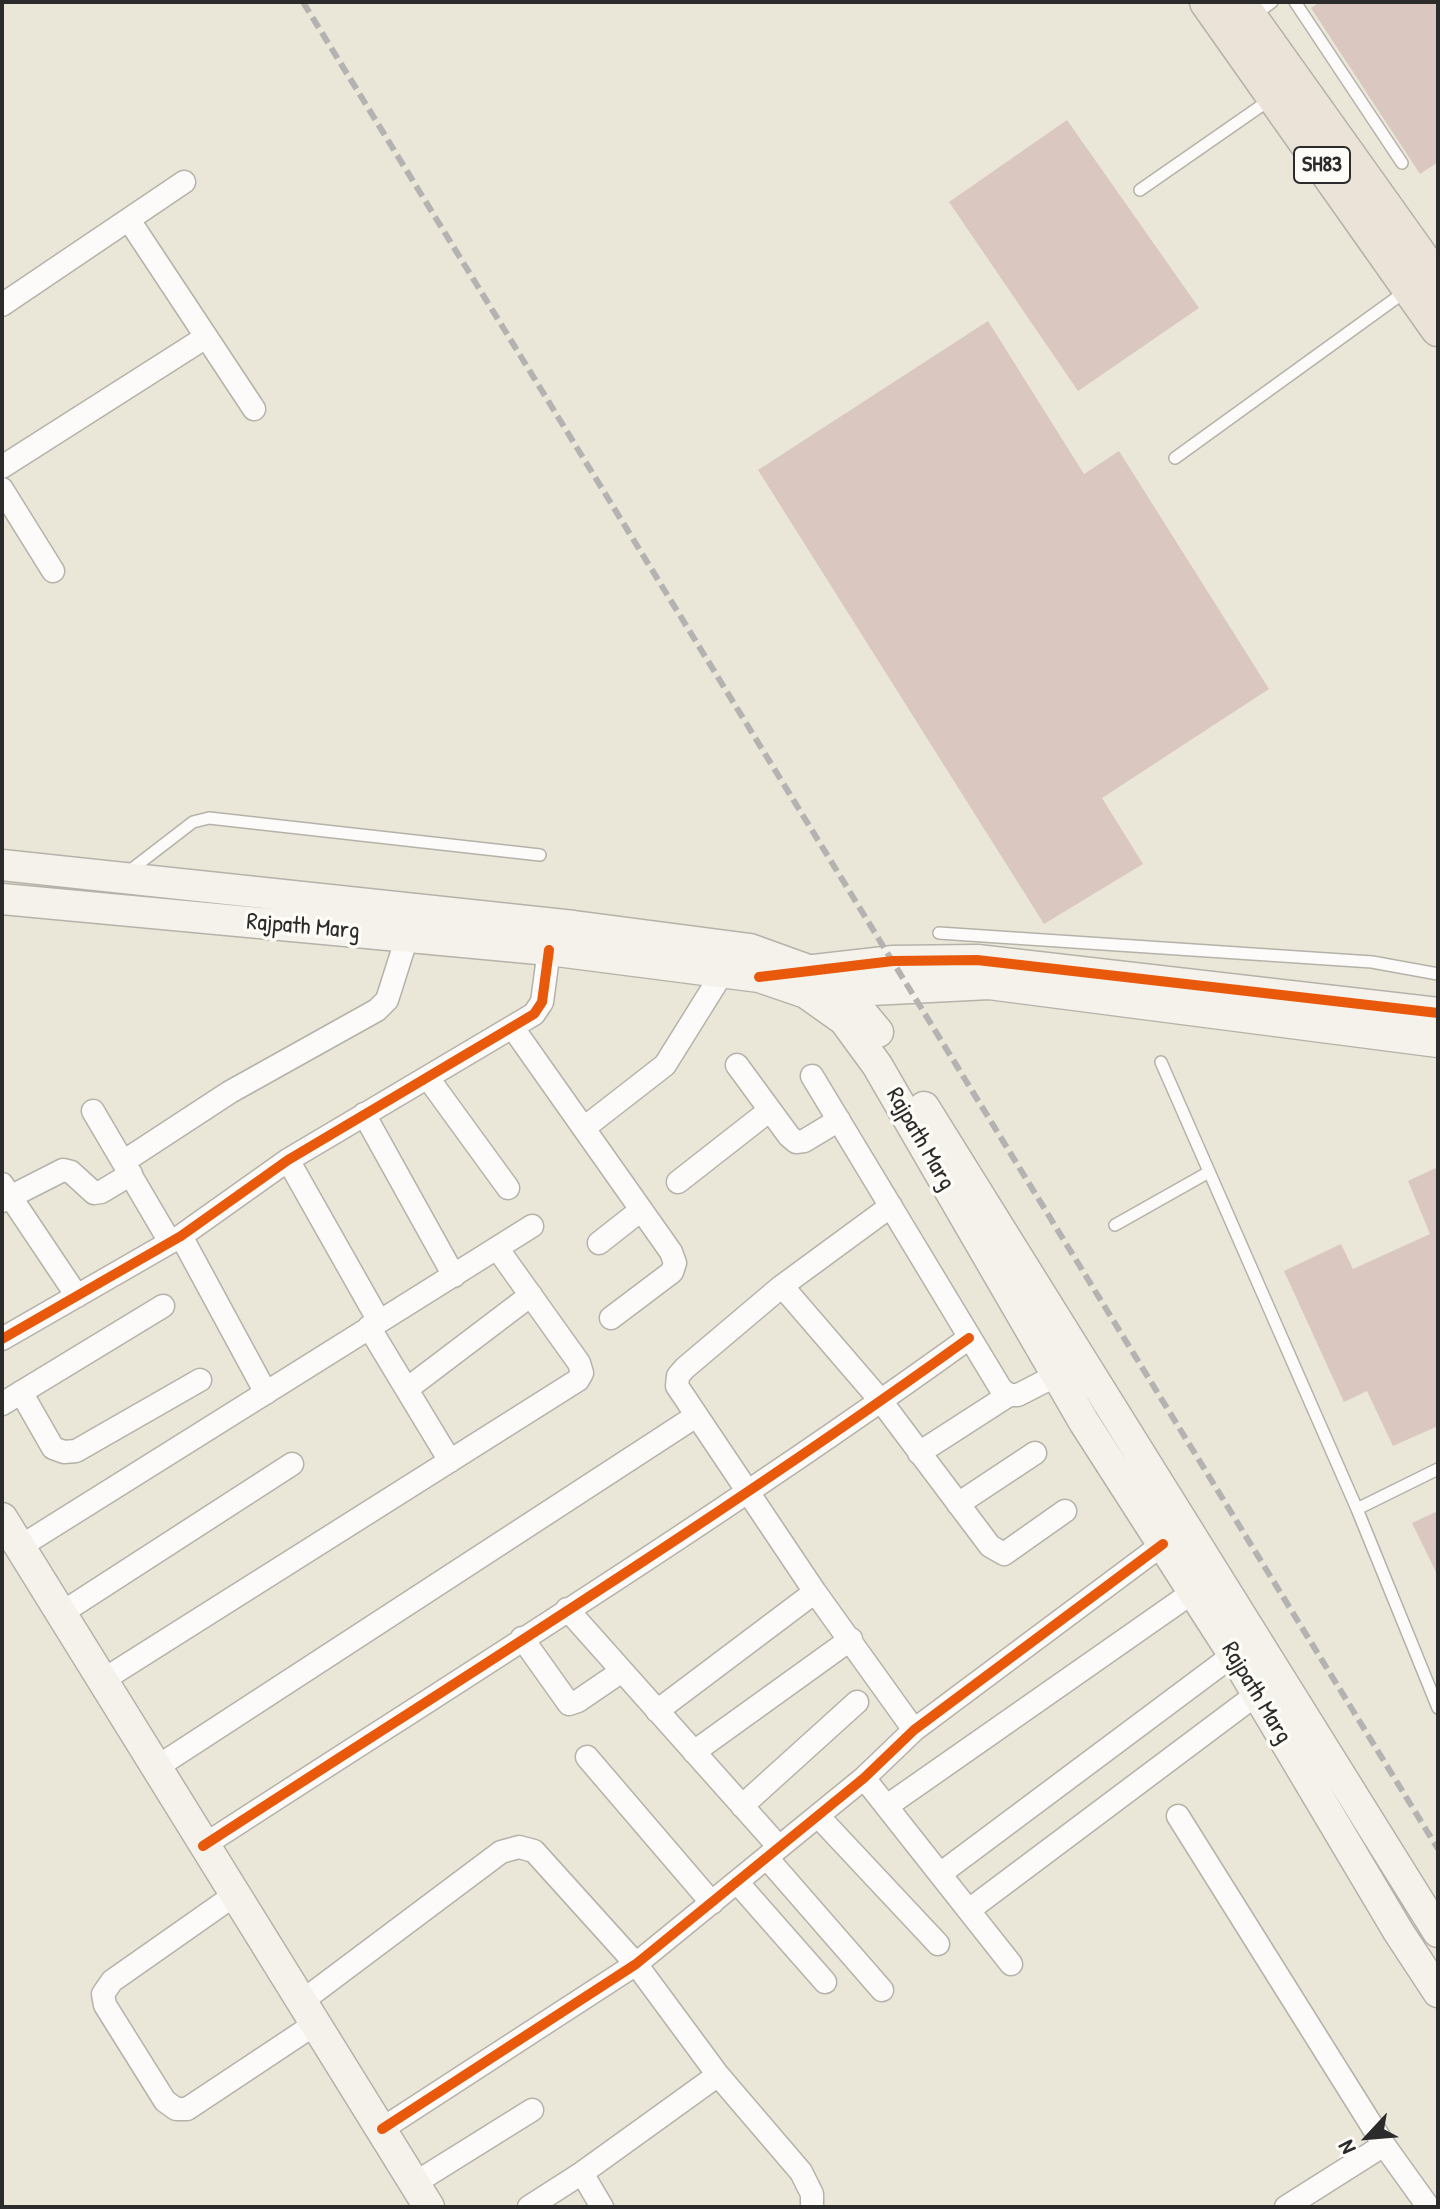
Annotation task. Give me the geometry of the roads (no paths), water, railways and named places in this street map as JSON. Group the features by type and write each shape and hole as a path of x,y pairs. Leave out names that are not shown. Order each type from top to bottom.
{"main road":[{"name":"SH83","path":"1207,2 1273,97 1424,284"},
{"name":"SH83","path":"1253,7 1424,284 1438,329"},
{"name":"Rajpath Marg","path":"2,865 574,926 750,949 808,982 844,1020 877,1065 1057,1375 1233,1655 1398,1931 1438,1992"},
{"name":"Rajpath Marg","path":"2,899 549,950 808,982 844,991 889,1047 1438,1932"},
{"name":"Rajpath Marg","path":"808,982 893,961 977,960 1438,1013"},
{"path":"844,991 989,984 1438,1042"},
{"path":"7,1532 103,1680 203,1846 236,1894 422,2195"}],"street":[{"path":"2,305 184,182"},
{"path":"129,220 254,409"},
{"path":"2,467 206,337"},
{"path":"2,489 53,571"},
{"path":"77,1296 5,1194 63,1170 71,1172 94,1193 101,1192 127,1168 230,1092 377,1010 387,1000 407,937"},
{"path":"2,1338 176,1239 288,1160 534,1014 542,1002 549,950"},
{"path":"584,1128 665,1065 723,972"},
{"path":"513,1028 671,1252 675,1263 672,1272 611,1318"},
{"path":"737,1065 796,1142 804,1141 839,1120"},
{"path":"812,1076 969,1338 1001,1389 1009,1395"},
{"path":"428,1078 508,1188"},
{"path":"678,1182 770,1110"},
{"path":"93,1111 127,1168 176,1239 266,1393"},
{"path":"364,1114 454,1276"},
{"path":"288,1160 407,1389 450,1461"},
{"path":"891,1206 782,1286 678,1376 677,1386 815,1592 914,1730"},
{"path":"599,1243 641,1210"},
{"path":"7,1532 266,1393 532,1226"},
{"path":"103,1680 567,1387 582,1373 579,1363 497,1248"},
{"path":"782,1286 881,1401 990,1546 1004,1554 1065,1511"},
{"path":"407,1389 531,1295"},
{"path":"163,1306 12,1398 53,1448 64,1452 76,1451 200,1380"},
{"path":"203,1846 747,1492 969,1338"},
{"path":"919,1453 1009,1395 1018,1395 1057,1375"},
{"path":"157,1767 696,1416"},
{"path":"958,1504 1035,1453"},
{"path":"60,1614 292,1464"},
{"path":"382,2129 636,1964 864,1778 914,1730 1163,1544"},
{"path":"657,1711 815,1592"},
{"path":"887,1806 1193,1592"},
{"path":"567,1609 742,1806 773,1852 882,1990"},
{"path":"522,1638 569,1704 622,1671"},
{"path":"694,1752 851,1639"},
{"path":"940,1874 1233,1655"},
{"path":"969,1910 1257,1694"},
{"path":"742,1806 857,1702"},
{"path":"587,1757 712,1903"},
{"path":"864,1778 1011,1964"},
{"path":"818,1816 938,1944"},
{"path":"1178,1816 1384,2145 1427,2205 1424,2207"},
{"path":"236,1894 112,1981 103,1994 105,2005 165,2101 176,2109 187,2109 501,1852 519,1847 534,1851 636,1964 718,2075 801,2172 812,2194 812,2207"},
{"path":"737,1882 825,1982"},
{"path":"529,2207 582,2173 718,2075"},
{"path":"422,2195 532,2110"},
{"path":"1286,2207 1384,2145"},
{"path":"582,2173 602,2207"}],"lane":[{"path":"1295,2 1402,163"},
{"path":"1140,190 1273,97"},
{"path":"1175,458 1424,284"},
{"path":"122,878 193,822 209,818 540,855"},
{"path":"939,933 1372,962 1438,974"},
{"path":"1161,1062 1357,1509 1438,1708"},
{"path":"1115,1225 1209,1172"},
{"path":"1357,1509 1438,1469"}],"railway":[{"path":"303,2 1438,1849"}]}
